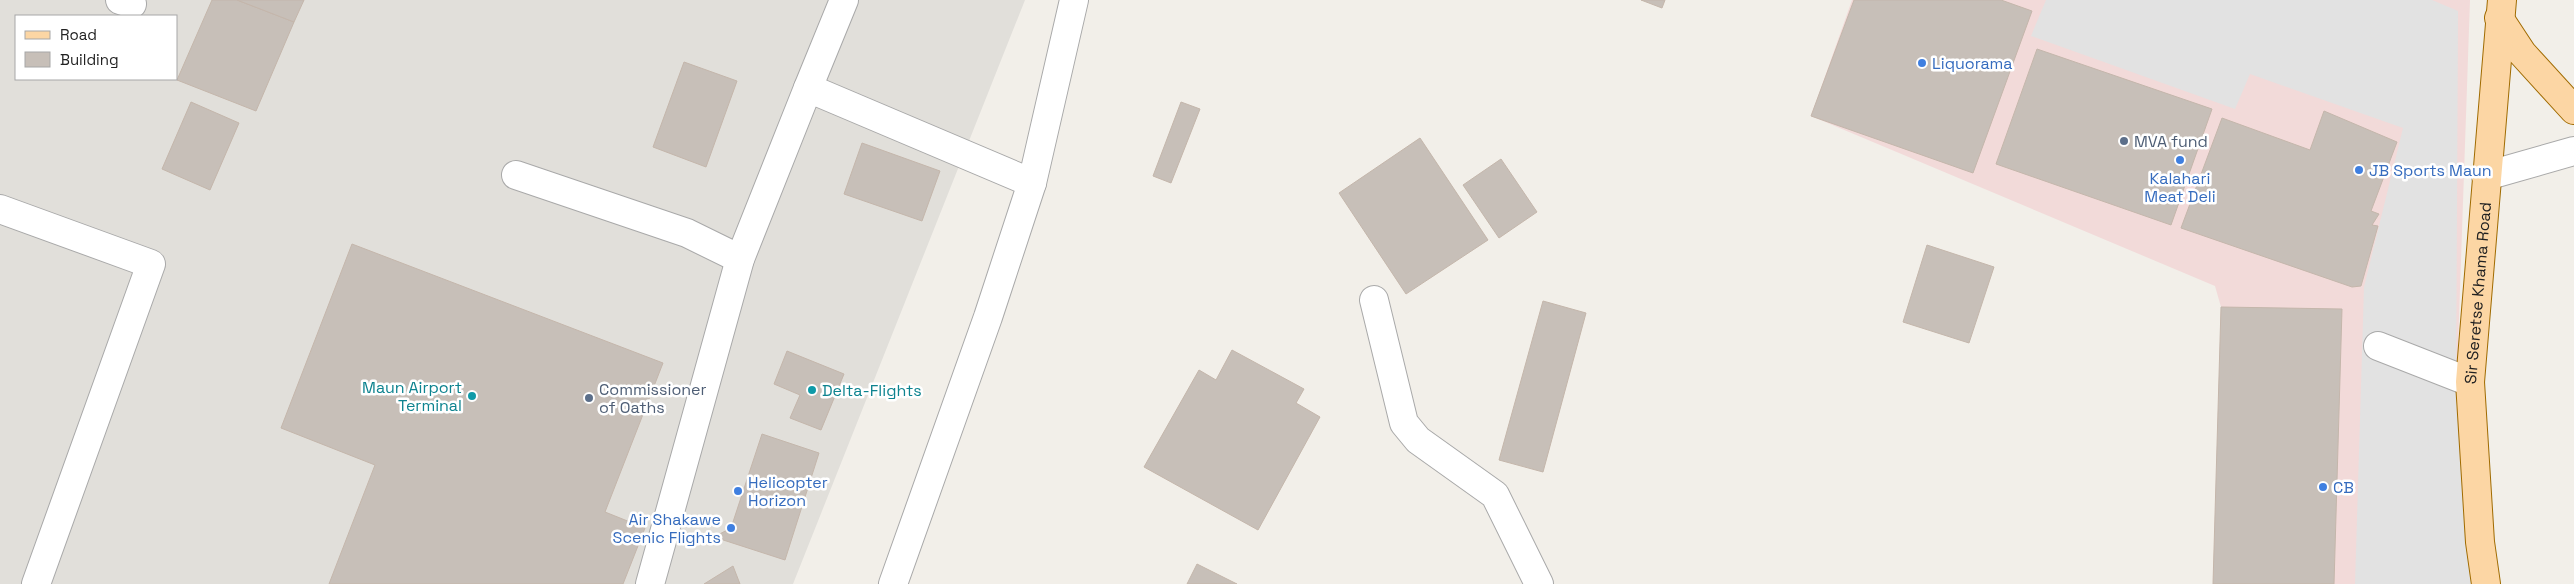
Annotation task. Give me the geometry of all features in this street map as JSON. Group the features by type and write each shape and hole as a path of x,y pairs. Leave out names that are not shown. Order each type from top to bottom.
{"main road":[{"path":"2501,9 2522,53 2574,110"},
{"name":"Sir Seretse Khama Road","path":"2486,584 2480,542 2470,382 2501,9"}],"street":[{"path":"650,584 740,259 844,0"},
{"path":"893,584 988,318 1032,183 1074,0"},
{"path":"808,88 1032,183"},
{"path":"2486,176 2574,152"},
{"path":"516,175 687,233 740,259"},
{"path":"0,209 151,264 36,584"},
{"path":"1374,300 1404,423 1418,440 1495,494 1539,584"},
{"path":"2378,346 2470,382"}],"shaded area":[{"path":"0,0 1025,0 793,584 0,584"},
{"path":"1852,0 2470,0 2456,405 2475,584 2213,584 2221,307 2215,286 1811,116"},
{"path":"2046,0 2432,0 2458,11 2456,405 2475,584 2355,584 2364,287 2403,128 2250,74 2235,109 2031,36"}],"building":[{"path":"212,0 237,0 294,22 256,111 177,80"},
{"path":"237,0 304,0 294,22"},
{"path":"1641,0 1665,0 1662,8"},
{"name":"Liquorama","path":"1854,0 2001,0 2032,11 1973,173 1811,116"},
{"path":"2037,49 2212,109 2171,225 1996,164"},
{"path":"684,62 737,81 706,167 653,147"},
{"path":"191,102 239,123 210,190 162,169"},
{"path":"1181,102 1200,109 1171,183 1153,176"},
{"path":"2324,111 2397,142 2371,211 2379,214 2372,225 2378,226 2361,286 2352,287 2181,228 2222,118 2310,150"},
{"path":"1420,138 1488,240 1406,294 1339,193"},
{"path":"862,143 940,171 922,221 844,194"},
{"path":"1501,159 1537,212 1499,238 1463,185"},
{"name":"Maun Airport Terminal","path":"352,244 663,363 605,512 645,528 623,584 329,584 375,465 281,428"},
{"path":"1927,245 1994,267 1969,343 1903,322"},
{"path":"1543,301 1586,313 1543,472 1499,460"},
{"path":"2221,307 2342,309 2334,584 2213,584"},
{"path":"1232,350 1304,389 1296,403 1320,417 1258,530 1144,467 1199,370 1216,380"},
{"name":"Delta-Flights","path":"787,351 844,374 821,430 790,418 800,395 774,384"},
{"path":"762,434 819,453 785,560 714,537 731,528"},
{"path":"1197,564 1237,584 1187,584"},
{"path":"733,566 740,584 704,584"}],"place":[{"name":"Liquorama","path":"1922,63"},
{"name":"MVA fund","path":"2124,141"},
{"name":"Kalahari Meat Deli","path":"2180,160"},
{"name":"JB Sports Maun","path":"2359,170"},
{"name":"Delta-Flights","path":"812,390"},
{"name":"Maun Airport Terminal","path":"472,396"},
{"name":"Commissioner of Oaths","path":"589,398"},
{"name":"CB","path":"2323,487"},
{"name":"Helicopter Horizon","path":"738,491"},
{"name":"Air Shakawe Scenic Flights","path":"731,528"}]}
